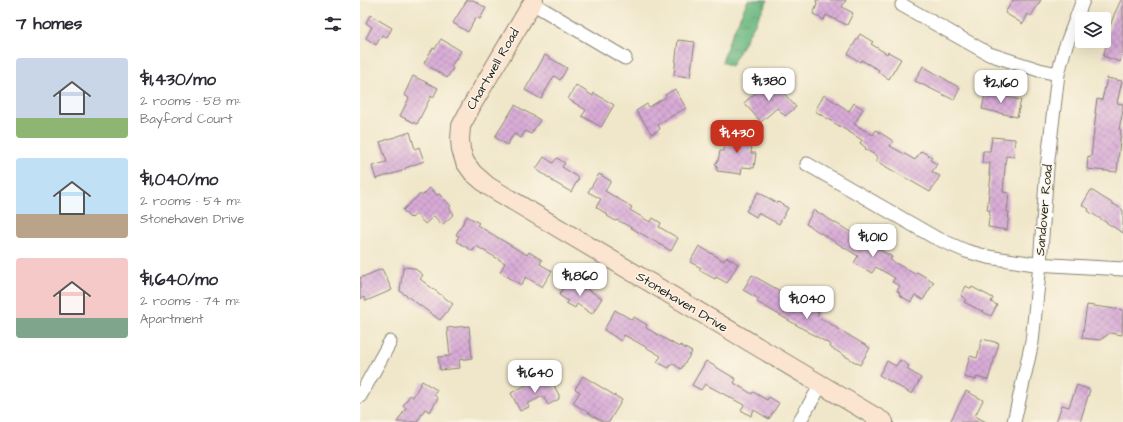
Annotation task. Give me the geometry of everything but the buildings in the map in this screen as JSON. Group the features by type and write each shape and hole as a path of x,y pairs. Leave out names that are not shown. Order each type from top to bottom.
{"street":[{"name":"Sandover Road","path":"1014,422 1032,342 1040,264 1047,168 1058,74 1064,51 1083,0"},
{"path":"533,1 625,58"},
{"name":"Chartwell Road","path":"460,140 461,126 465,118 533,1"},
{"path":"902,5 989,54 1039,70 1058,74"},
{"name":"Stonehaven Drive","path":"460,140 461,150 465,162 473,173 488,186 884,422"},
{"path":"807,164 934,237 966,251 988,257 1040,264 1123,269"},
{"path":"360,396 390,342"},
{"path":"799,422 821,385"}],"green space":[{"path":"748,0 768,0 731,66 722,62 729,41"}]}
